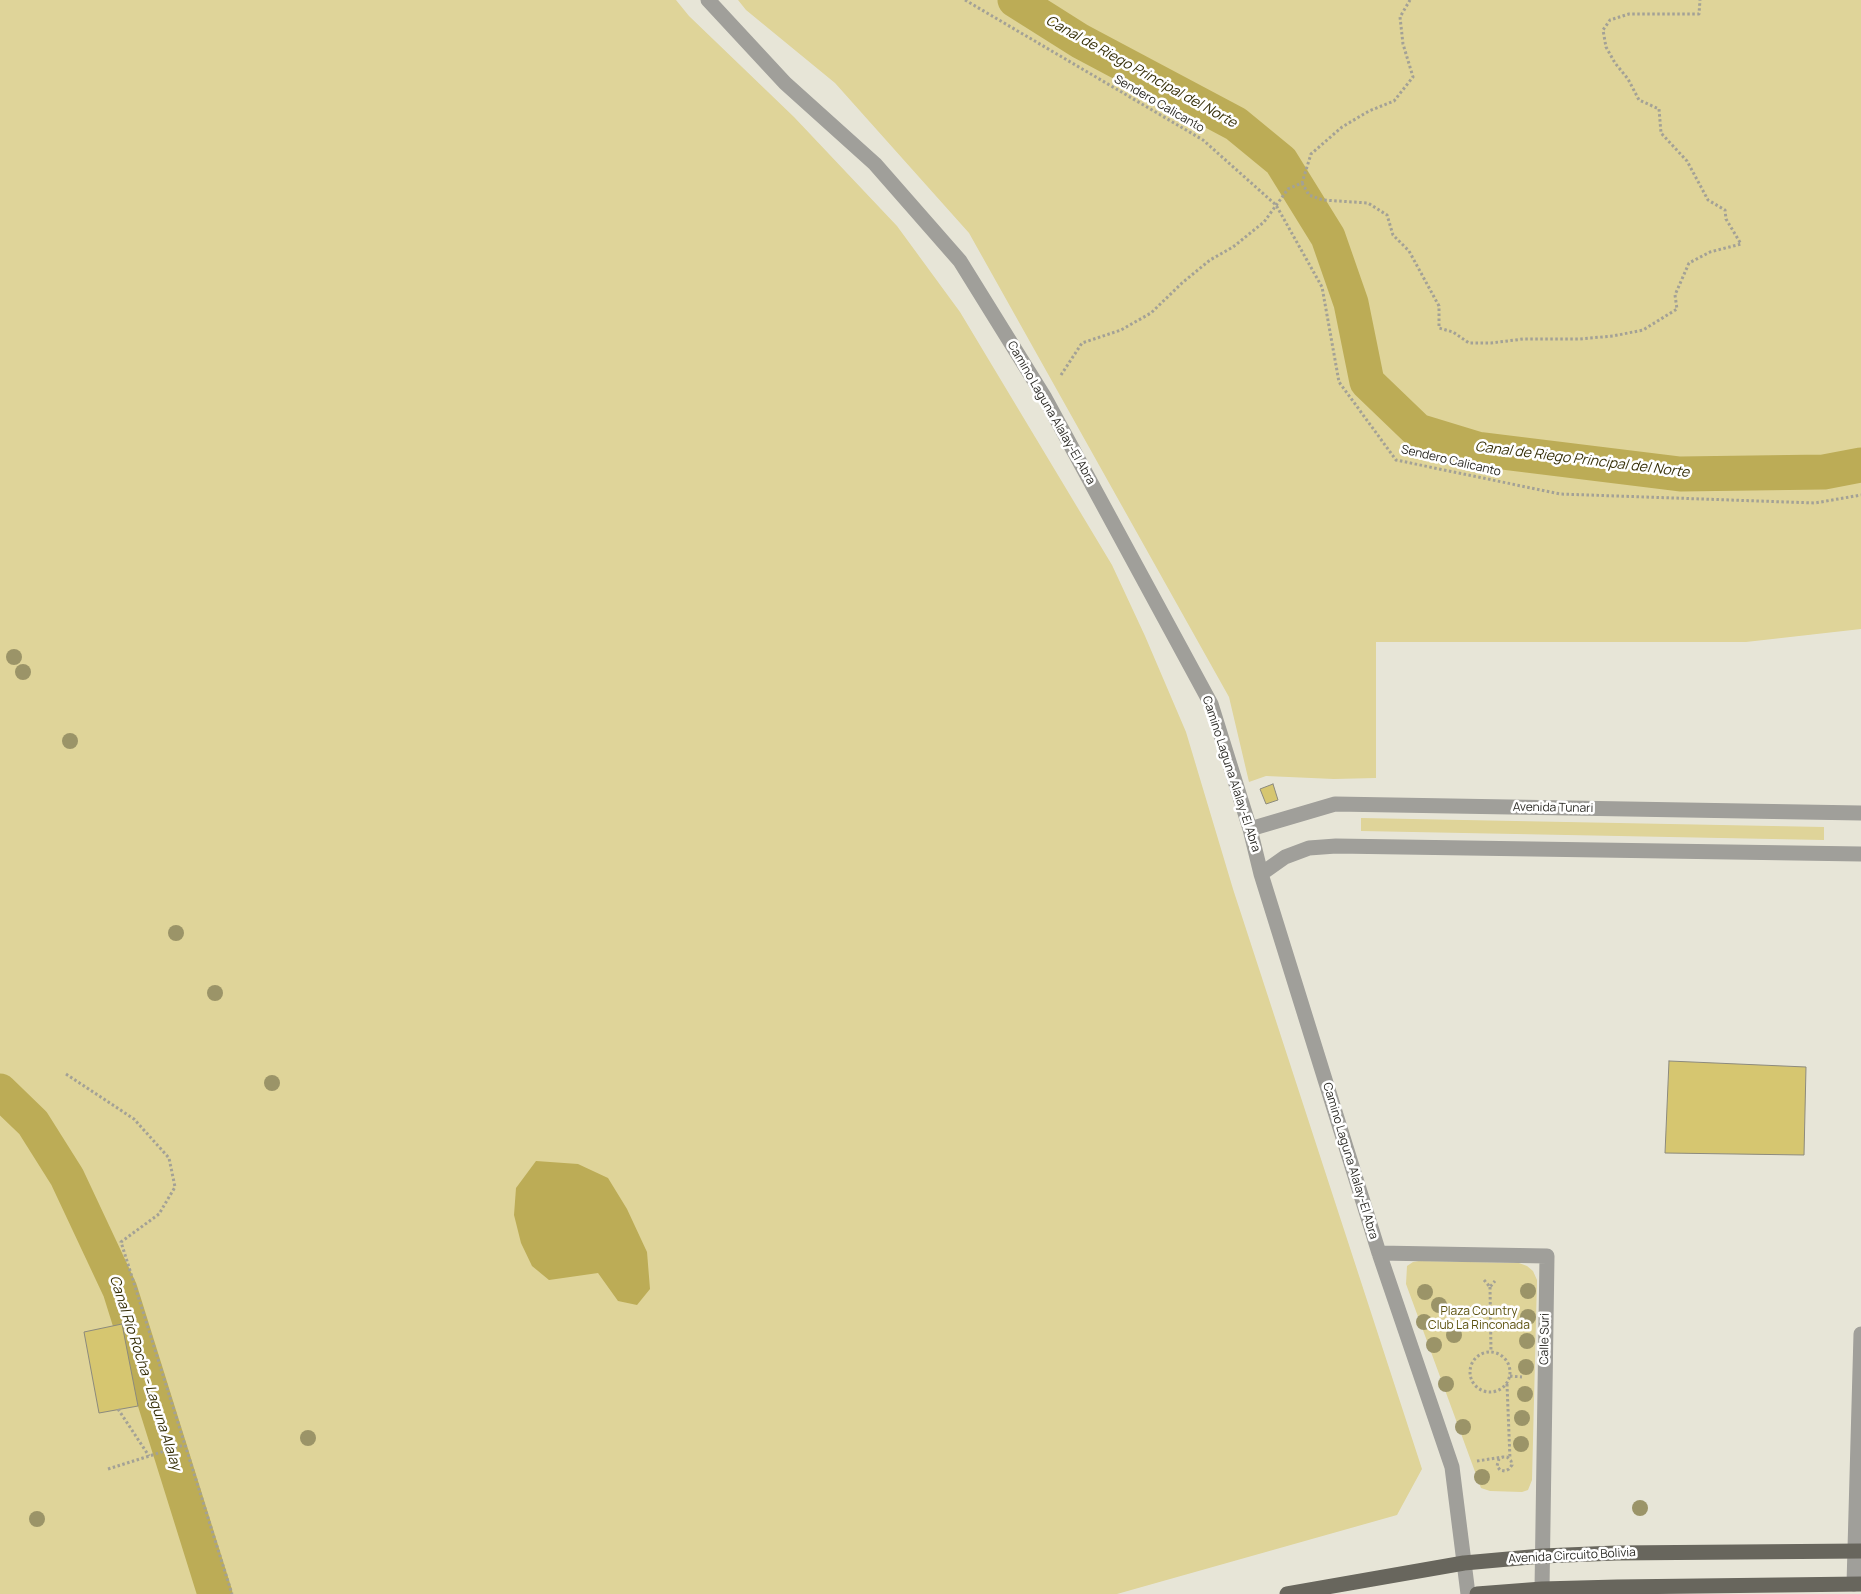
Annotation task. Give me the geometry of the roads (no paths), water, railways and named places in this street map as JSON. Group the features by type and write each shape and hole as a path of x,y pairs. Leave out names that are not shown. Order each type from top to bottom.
{"main road":[{"name":"Avenida Circuito Bolivia","path":"1286,1594 1464,1563 1542,1556 1616,1553 1858,1551"},
{"path":"1478,1594 1542,1589 1857,1584"}],"street":[{"name":"Camino Laguna Alalay-El Abra","path":"708,0 785,83 876,164 960,261 1045,398 1211,704 1250,830 1261,874 1379,1254 1452,1468 1468,1594"},
{"name":"Avenida Tunari","path":"1250,830 1335,804 1861,813"},
{"path":"1261,874 1285,857 1309,848 1336,846 1861,854"},
{"name":"Calle Suri","path":"1379,1254 1547,1256 1542,1589"},
{"path":"1857,1584 1861,1334"}],"waterway":[{"name":"Canal de Riego Principal del Norte","path":"1015,0 1080,41 1236,124 1281,161 1328,237 1351,303 1367,382 1418,431 1477,449 1680,474 1824,472 1861,465"},
{"name":"Canal Río Rocha - Laguna Alalay","path":"0,1091 33,1123 67,1177 120,1290 215,1594"}],"park label":[{"name":"Plaza Country Club La Rinconada","path":"1479,1319"}]}
